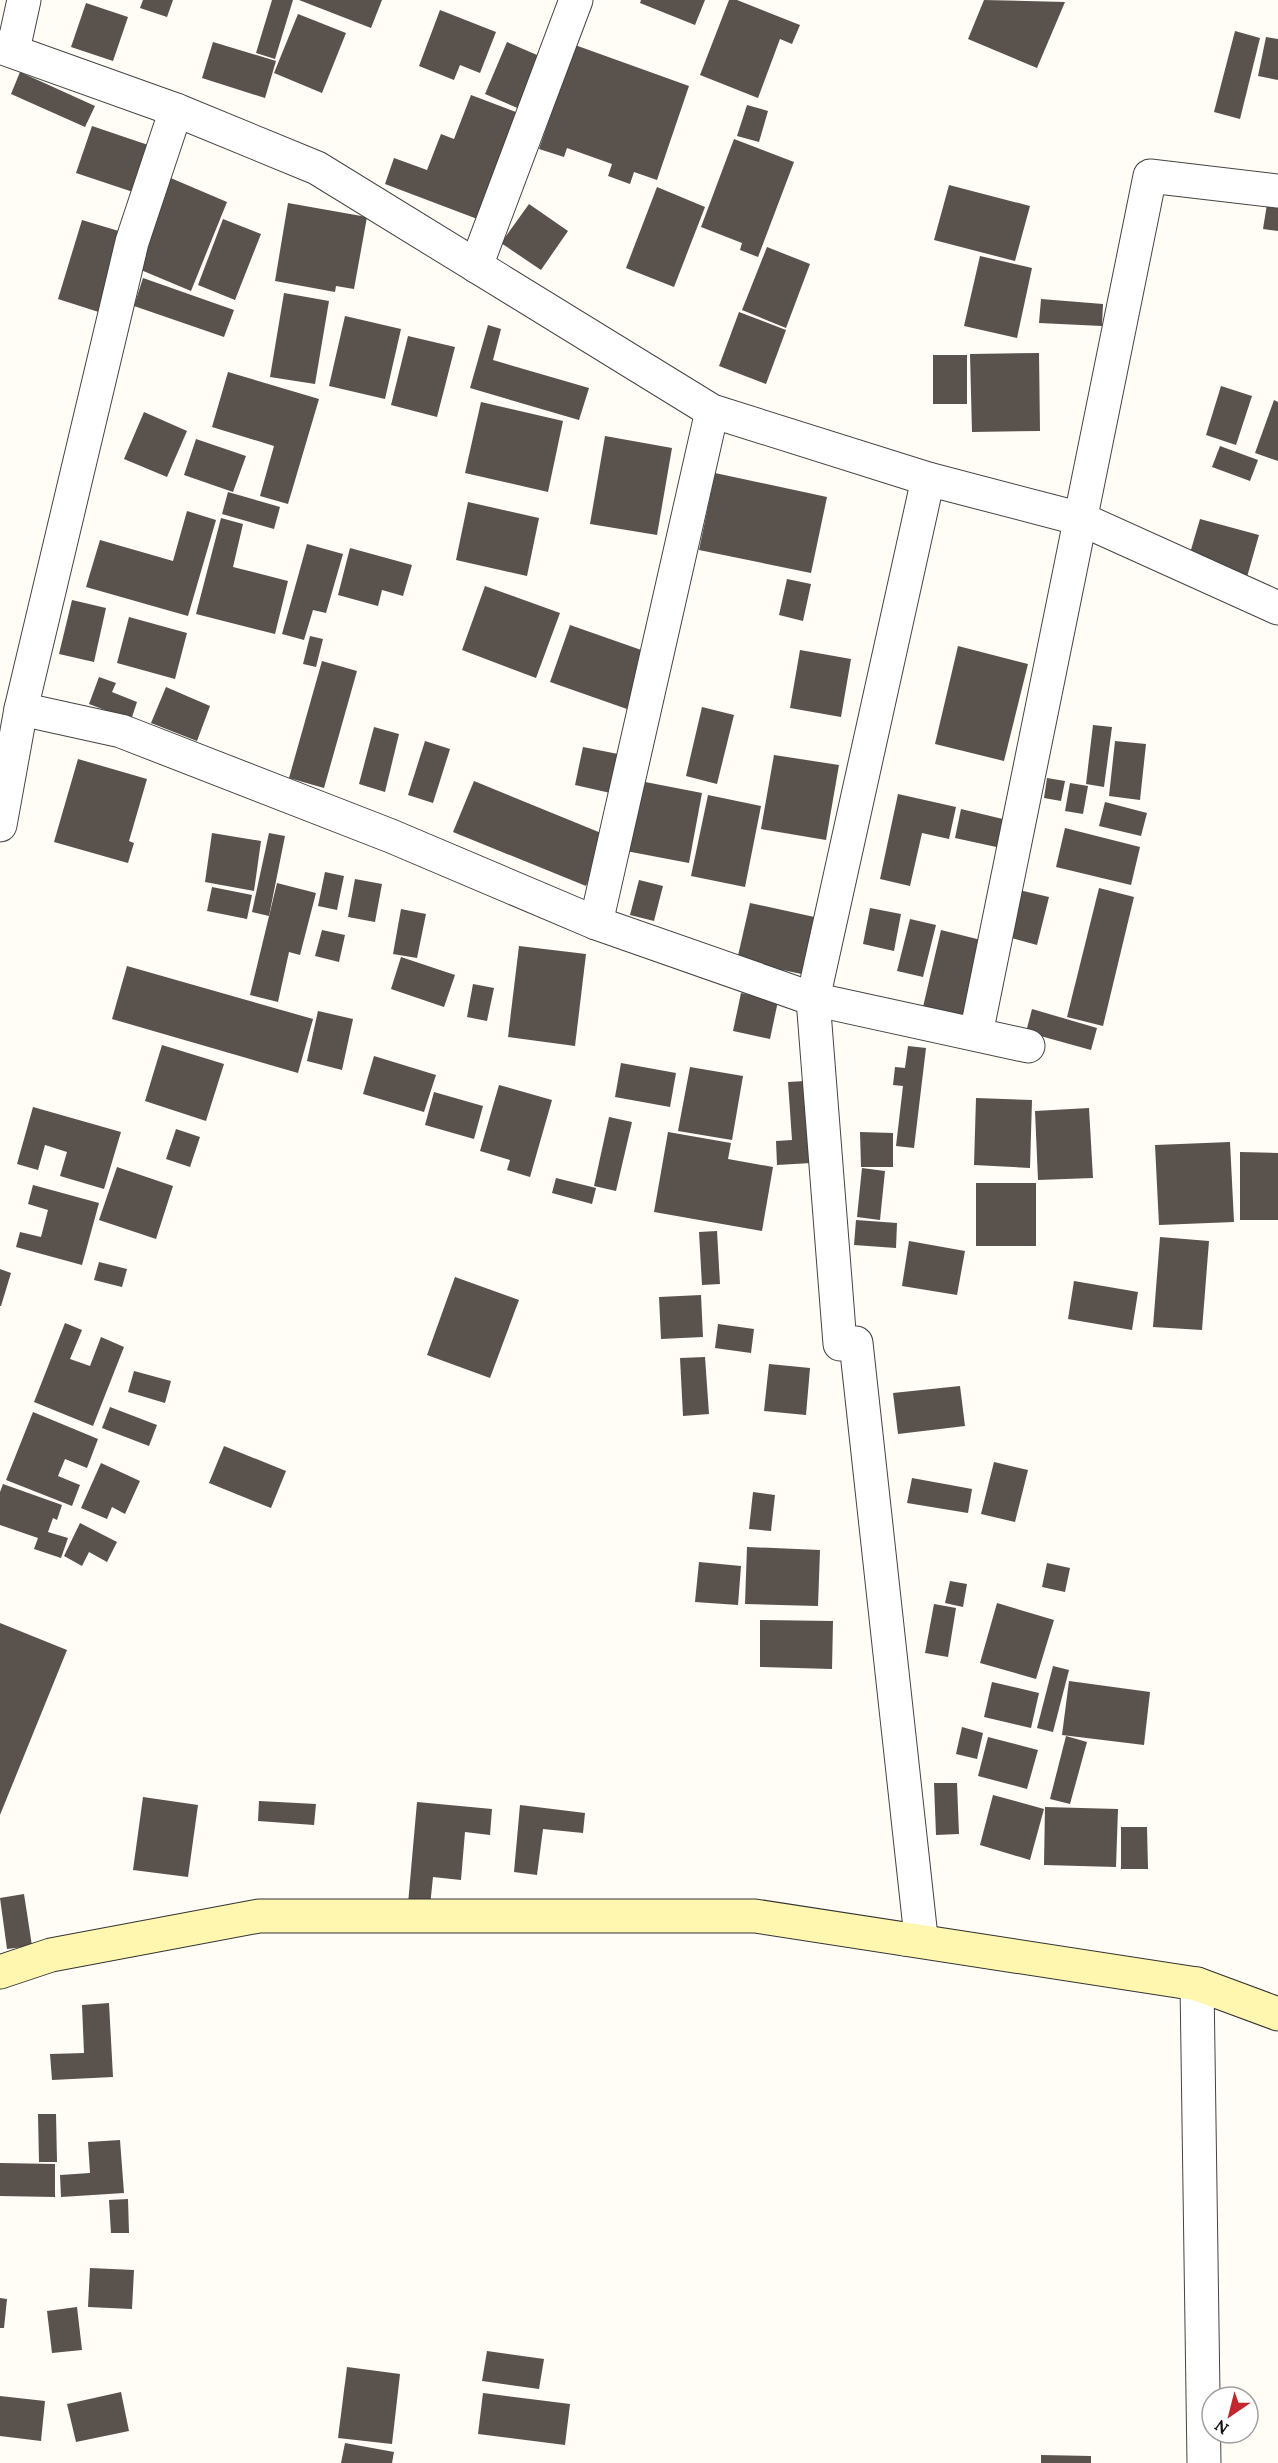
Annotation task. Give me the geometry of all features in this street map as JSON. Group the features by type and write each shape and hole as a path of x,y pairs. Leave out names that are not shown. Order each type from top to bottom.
{"street":[{"path":"24,0 6,48 176,110 317,168 712,411 928,479 1081,519 1278,608"},
{"path":"476,266 576,0"},
{"path":"0,825 21,709 132,242 176,110"},
{"path":"976,1034 1150,176 1278,191"},
{"path":"596,923 712,411"},
{"path":"905,1939 921,1937 856,1343 840,1344 813,999 928,479"},
{"path":"21,709 122,732 392,836 596,923 813,999 1028,1046"},
{"path":"0,1972 51,1955 259,1916 755,1916 1197,1984 1278,2014"},
{"path":"1197,1984 1204,2463"}],"building":[{"path":"143,0 173,0 167,17 140,8"},
{"path":"272,0 293,0 275,59 256,53"},
{"path":"299,0 382,0 371,28"},
{"path":"641,0 705,0 695,25 640,3"},
{"path":"729,0 737,0 800,25 792,44 780,39 758,98 700,75"},
{"path":"984,0 1065,2 1037,68 968,39"},
{"path":"86,3 128,17 113,61 71,47"},
{"path":"440,10 496,32 480,73 460,65 454,80 419,66"},
{"path":"298,14 346,33 322,93 274,73"},
{"path":"1235,31 1260,38 1240,119 1214,112"},
{"path":"1266,37 1278,39 1278,80 1258,76"},
{"path":"213,42 276,61 265,98 202,78"},
{"path":"507,42 544,58 522,110 485,94"},
{"path":"575,45 689,86 657,180 634,172 630,184 608,176 612,164 567,148 564,157 539,149"},
{"path":"20,72 95,106 85,127 11,94"},
{"path":"471,95 521,114 480,220 385,184 394,158 427,170 441,134 454,139"},
{"path":"747,105 768,111 759,142 737,136"},
{"path":"92,126 157,148 142,195 76,173"},
{"path":"734,139 794,162 758,257 740,250 742,243 701,227"},
{"path":"166,176 227,202 191,291 129,265"},
{"path":"949,185 1030,206 1015,261 934,240"},
{"path":"657,187 705,207 674,287 626,268"},
{"path":"288,203 367,217 354,289 336,286 335,292 275,281"},
{"path":"529,204 568,231 541,270 501,243"},
{"path":"1267,204 1278,206 1278,231 1263,229"},
{"path":"223,219 261,234 235,300 198,285"},
{"path":"82,220 132,235 108,315 58,299"},
{"path":"767,247 810,264 786,328 742,310"},
{"path":"980,256 1032,268 1017,338 964,326"},
{"path":"143,278 234,310 224,337 134,306"},
{"path":"284,293 329,301 315,384 270,377"},
{"path":"1041,299 1103,304 1102,326 1039,323"},
{"path":"739,312 786,330 766,384 719,366"},
{"path":"345,316 401,329 385,399 329,386"},
{"path":"488,325 501,329 493,360 589,388 579,420 470,388"},
{"path":"408,336 455,347 437,417 391,405"},
{"path":"1039,353 1040,431 972,432 970,354"},
{"path":"933,355 967,355 967,404 933,404"},
{"path":"228,372 319,399 288,504 260,496 274,446 212,427"},
{"path":"1221,386 1252,396 1236,445 1206,435"},
{"path":"1274,400 1278,402 1278,461 1255,453"},
{"path":"481,402 563,421 548,492 465,473"},
{"path":"144,412 187,431 167,477 124,459"},
{"path":"605,436 672,448 657,535 590,524"},
{"path":"196,439 246,456 233,492 184,475"},
{"path":"1220,446 1258,460 1250,481 1212,467"},
{"path":"715,473 827,497 811,573 699,550"},
{"path":"228,492 280,507 274,529 222,514"},
{"path":"468,502 539,518 527,576 456,560"},
{"path":"187,511 216,520 188,616 86,587 100,540 173,561"},
{"path":"221,518 243,524 233,567 288,581 275,634 196,614"},
{"path":"1200,519 1259,535 1247,577 1188,560"},
{"path":"307,544 343,554 326,613 313,610 304,640 282,634"},
{"path":"350,548 412,565 403,596 382,590 378,606 338,595"},
{"path":"787,579 811,584 803,621 779,615"},
{"path":"485,586 560,613 536,678 462,650"},
{"path":"72,600 106,608 94,662 59,654"},
{"path":"129,617 187,633 175,679 117,663"},
{"path":"570,625 647,652 627,709 550,682"},
{"path":"310,636 323,639 316,667 303,664"},
{"path":"958,646 1028,664 1004,761 935,744"},
{"path":"800,650 851,659 841,717 790,708"},
{"path":"322,661 357,671 324,788 289,778"},
{"path":"99,677 116,683 112,692 137,702 131,720 89,704"},
{"path":"166,687 210,706 197,741 151,723"},
{"path":"702,707 734,715 717,784 686,776"},
{"path":"1093,725 1112,727 1104,787 1086,784"},
{"path":"374,727 399,734 385,792 359,784"},
{"path":"425,741 450,749 433,803 408,795"},
{"path":"1115,741 1146,744 1140,800 1109,796"},
{"path":"583,747 623,755 615,794 575,785"},
{"path":"774,755 839,765 826,840 761,829"},
{"path":"78,759 147,779 129,841 134,843 128,863 54,842"},
{"path":"1047,778 1065,781 1061,801 1044,798"},
{"path":"474,781 606,835 586,886 453,832"},
{"path":"640,781 702,793 689,863 626,851"},
{"path":"1070,783 1088,786 1083,814 1065,811"},
{"path":"898,794 956,807 949,839 922,833 910,886 880,879"},
{"path":"708,795 761,806 745,887 691,876"},
{"path":"1105,802 1147,813 1141,836 1099,826"},
{"path":"961,809 1007,820 1001,848 955,838"},
{"path":"1065,828 1140,847 1131,885 1056,867"},
{"path":"212,833 261,841 254,891 205,882"},
{"path":"269,833 285,836 269,916 252,912"},
{"path":"325,872 344,876 337,910 318,906"},
{"path":"355,879 382,884 375,922 348,917"},
{"path":"639,880 663,886 654,921 630,915"},
{"path":"277,883 316,893 300,955 289,952 278,1002 250,995"},
{"path":"212,887 252,895 247,919 207,911"},
{"path":"1099,888 1134,897 1103,1026 1067,1017"},
{"path":"1019,890 1049,897 1037,945 1008,937"},
{"path":"750,903 819,918 806,975 737,960"},
{"path":"870,908 901,914 894,951 863,944"},
{"path":"401,909 426,914 417,958 393,954"},
{"path":"910,919 936,925 923,977 897,971"},
{"path":"322,930 345,935 339,962 315,956"},
{"path":"941,930 981,940 962,1017 923,1007"},
{"path":"519,946 586,954 575,1046 508,1037"},
{"path":"401,957 455,975 444,1007 391,989"},
{"path":"127,966 313,1019 298,1073 112,1019"},
{"path":"473,984 494,988 487,1021 467,1017"},
{"path":"741,993 778,1001 770,1039 733,1031"},
{"path":"1032,1009 1097,1028 1091,1050 1026,1032"},
{"path":"318,1011 353,1019 342,1070 307,1061"},
{"path":"162,1045 224,1064 206,1121 145,1101"},
{"path":"908,1046 926,1048 914,1148 896,1146 903,1086 893,1085 895,1067 905,1068"},
{"path":"374,1056 436,1075 424,1112 363,1094"},
{"path":"621,1063 676,1073 670,1107 615,1097"},
{"path":"690,1067 743,1076 732,1140 678,1131"},
{"path":"805,1081 811,1163 777,1165 776,1141 792,1140 788,1082"},
{"path":"499,1085 552,1100 530,1177 507,1170 510,1160 480,1151"},
{"path":"434,1092 483,1106 474,1139 425,1125"},
{"path":"976,1098 1032,1100 1030,1168 974,1165"},
{"path":"33,1107 121,1132 104,1189 60,1176 67,1152 45,1145 38,1170 17,1164"},
{"path":"1089,1108 1093,1178 1038,1180 1035,1111"},
{"path":"609,1117 632,1122 616,1191 594,1186"},
{"path":"176,1129 200,1137 190,1167 166,1159"},
{"path":"668,1132 731,1143 728,1159 773,1167 762,1231 654,1212"},
{"path":"860,1132 893,1133 893,1167 861,1167"},
{"path":"1230,1142 1234,1222 1159,1225 1155,1145"},
{"path":"1240,1152 1278,1153 1278,1220 1240,1220"},
{"path":"117,1167 173,1186 156,1239 99,1220"},
{"path":"862,1168 885,1171 880,1220 857,1217"},
{"path":"556,1178 596,1188 592,1204 552,1193"},
{"path":"976,1183 1036,1183 1036,1246 976,1246"},
{"path":"33,1185 99,1203 82,1265 16,1247 20,1232 41,1237 48,1210 28,1204"},
{"path":"856,1220 897,1223 896,1248 854,1245"},
{"path":"717,1231 720,1284 702,1285 699,1232"},
{"path":"1160,1237 1209,1241 1202,1330 1153,1327"},
{"path":"909,1241 965,1251 957,1295 902,1286"},
{"path":"99,1262 127,1269 122,1287 94,1280"},
{"path":"0,1269 11,1273 1,1306 0,1306"},
{"path":"455,1277 519,1300 490,1378 427,1355"},
{"path":"1074,1281 1138,1292 1132,1330 1068,1319"},
{"path":"701,1295 703,1337 661,1339 659,1297"},
{"path":"65,1323 82,1330 70,1359 90,1366 101,1337 124,1347 93,1426 34,1402"},
{"path":"718,1324 754,1329 751,1353 715,1348"},
{"path":"705,1357 709,1414 683,1416 680,1358"},
{"path":"769,1364 810,1368 806,1415 764,1411"},
{"path":"134,1371 171,1381 165,1403 128,1392"},
{"path":"960,1386 965,1426 898,1434 893,1393"},
{"path":"110,1407 157,1425 149,1446 102,1428"},
{"path":"33,1412 98,1439 87,1468 65,1459 58,1476 80,1485 72,1506 6,1480"},
{"path":"224,1446 286,1471 271,1508 209,1483"},
{"path":"994,1462 1028,1470 1015,1522 981,1514"},
{"path":"101,1463 140,1481 125,1514 112,1507 107,1519 81,1508"},
{"path":"912,1478 972,1489 968,1513 907,1503"},
{"path":"3,1484 62,1505 57,1520 53,1518 48,1532 68,1538 61,1558 34,1549 38,1538 0,1525 0,1492"},
{"path":"753,1492 775,1495 771,1531 749,1529"},
{"path":"80,1523 117,1542 107,1562 89,1552 82,1566 64,1556"},
{"path":"747,1547 820,1550 818,1606 745,1604"},
{"path":"699,1562 741,1566 738,1605 695,1602"},
{"path":"1047,1563 1070,1568 1065,1592 1042,1587"},
{"path":"950,1581 967,1584 963,1607 945,1603"},
{"path":"997,1603 1054,1620 1036,1679 980,1663"},
{"path":"934,1604 956,1608 948,1657 925,1653"},
{"path":"760,1620 833,1621 832,1669 760,1667"},
{"path":"0,1623 67,1650 0,1815"},
{"path":"1053,1666 1069,1670 1053,1732 1037,1728"},
{"path":"1069,1681 1150,1692 1144,1745 1062,1735"},
{"path":"992,1682 1039,1693 1031,1728 984,1717"},
{"path":"962,1727 983,1733 977,1759 956,1754"},
{"path":"1066,1736 1087,1742 1070,1804 1050,1799"},
{"path":"988,1737 1038,1750 1027,1789 978,1776"},
{"path":"934,1783 957,1783 959,1834 936,1835"},
{"path":"993,1795 1044,1809 1030,1860 980,1845"},
{"path":"143,1797 198,1805 188,1877 133,1870"},
{"path":"259,1801 316,1804 314,1825 258,1821"},
{"path":"417,1802 492,1809 490,1835 465,1832 461,1880 433,1877 430,1906 408,1904"},
{"path":"520,1805 585,1813 583,1833 543,1829 537,1875 514,1872"},
{"path":"1045,1807 1118,1809 1116,1867 1044,1865"},
{"path":"1121,1827 1147,1827 1148,1869 1121,1869"},
{"path":"24,1894 32,1946 7,1949 0,1898"},
{"path":"109,2003 113,2077 52,2080 50,2054 84,2053 82,2005"},
{"path":"38,2114 56,2114 57,2162 39,2162"},
{"path":"120,2140 124,2193 61,2197 60,2175 90,2173 88,2142"},
{"path":"0,2163 55,2164 55,2197 0,2196"},
{"path":"128,2199 129,2233 111,2233 109,2200"},
{"path":"90,2268 134,2270 132,2309 88,2307"},
{"path":"0,2298 7,2299 4,2328 0,2328"},
{"path":"77,2307 82,2350 52,2353 47,2311"},
{"path":"487,2351 544,2359 539,2389 482,2381"},
{"path":"347,2367 400,2374 392,2444 338,2438"},
{"path":"121,2392 129,2431 76,2442 67,2404"},
{"path":"483,2393 570,2404 565,2445 478,2434"},
{"path":"0,2396 45,2401 41,2441 0,2436"},
{"path":"345,2443 394,2452 392,2463 341,2463"},
{"path":"1041,2455 1091,2456 1091,2463 1041,2463"}]}
